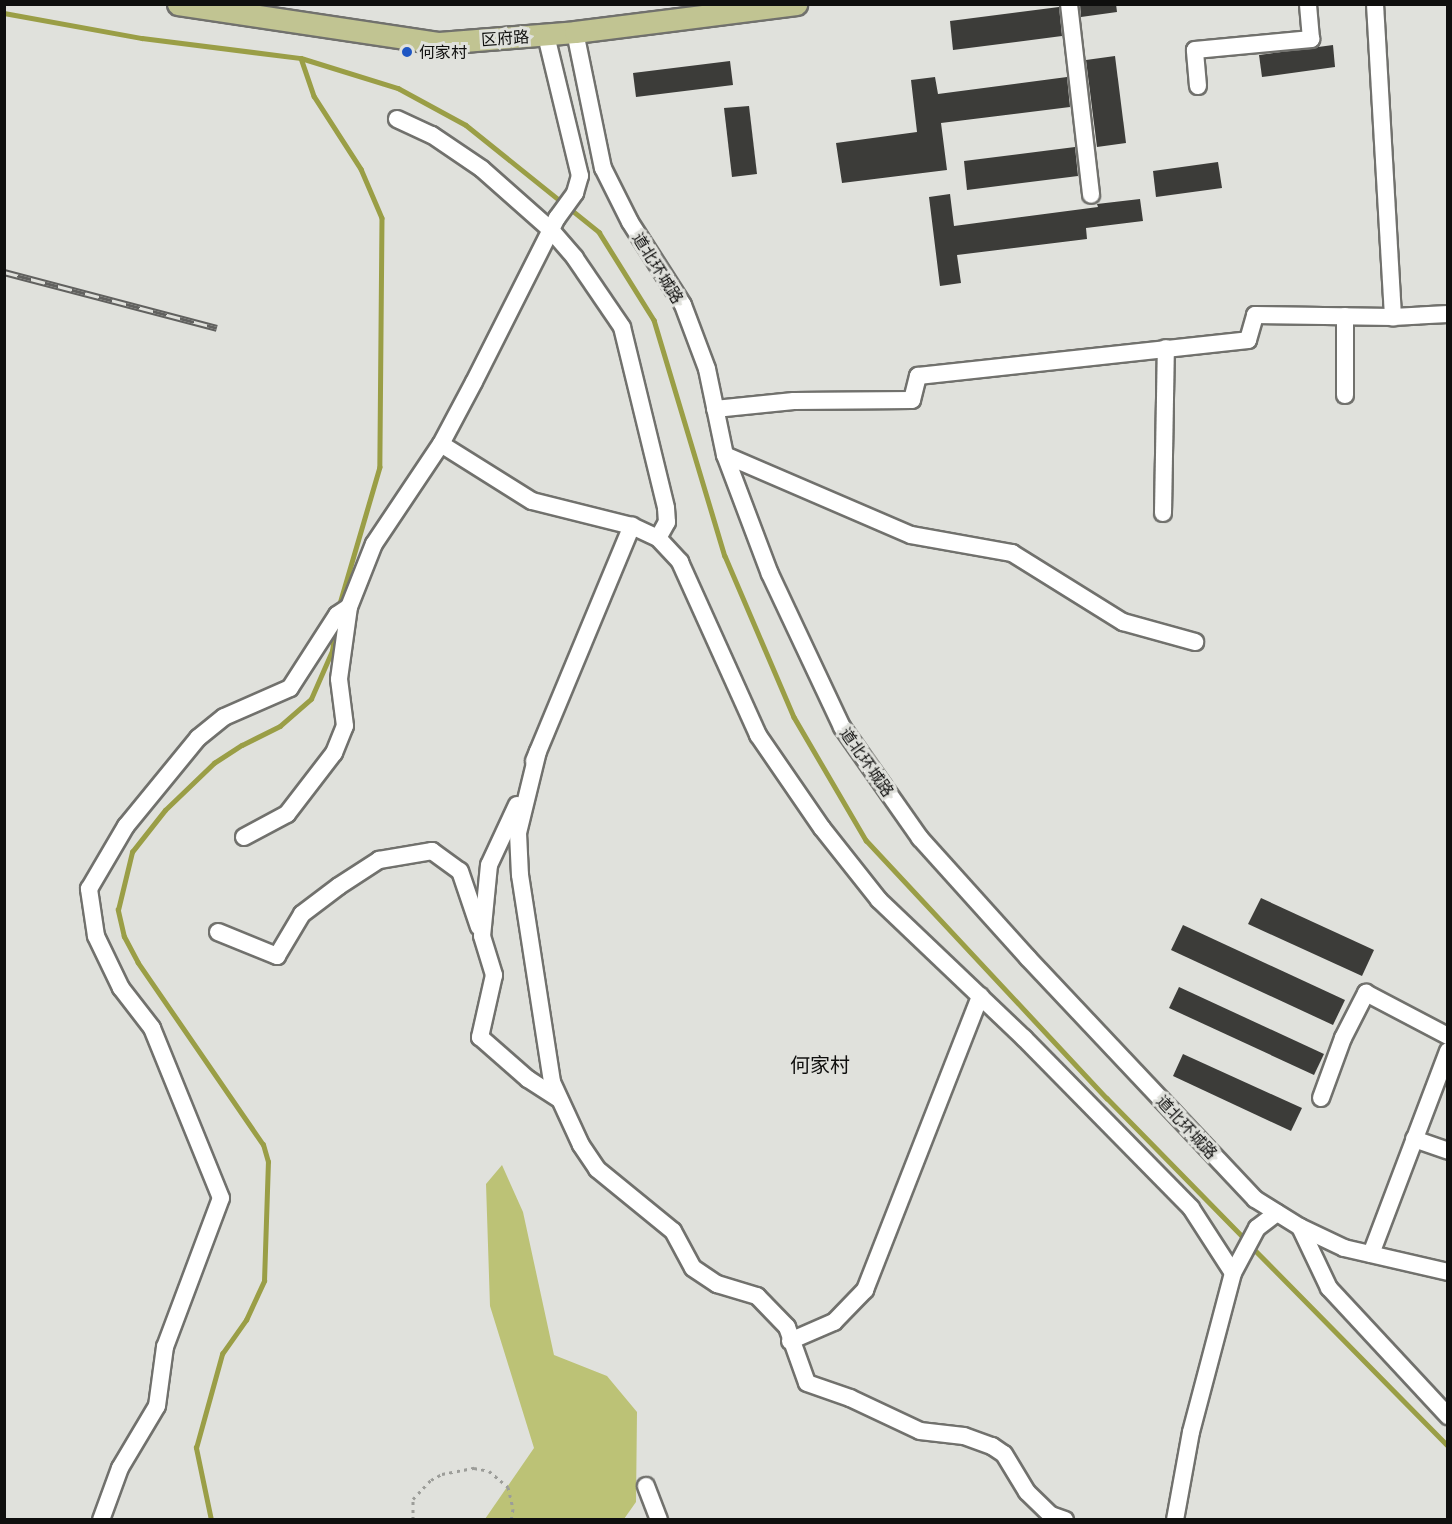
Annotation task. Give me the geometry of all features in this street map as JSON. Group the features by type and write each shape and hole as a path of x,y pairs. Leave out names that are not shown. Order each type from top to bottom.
{"main road":[{"name":"区府路","path":"178,4 439,43 575,32 796,4"}],"street":[{"path":"1069,4 1090,195"},
{"path":"1198,86 1195,50 1311,39 1308,4"},
{"path":"1375,4 1393,317"},
{"name":"道北环城路","path":"575,32 603,168 630,222 683,305 707,369 725,455 770,574 842,726 920,838 1028,958 1255,1199 1300,1227 1344,1248 1448,1272"},
{"path":"244,837 287,814 334,753 345,726 339,679 349,607 374,544 441,444 554,224 571,198 580,176 546,35"},
{"path":"397,119 432,135 482,169 554,224 622,327 666,508 667,522 658,537"},
{"path":"715,409 794,401 912,400 918,376 1248,339 1256,315 1393,317 1448,314"},
{"path":"1345,395 1346,316"},
{"path":"1163,513 1166,348"},
{"path":"441,444 532,501 632,526 658,537 680,562 758,735 822,828 879,900 980,996 1191,1208 1236,1268"},
{"path":"725,455 911,535 1012,553 1123,622 1195,642"},
{"path":"482,936 489,865 516,809 537,751 632,526"},
{"path":"101,1520 120,1468 157,1406 165,1347 221,1198 153,1028 121,988 96,936 90,889 126,826 198,738 224,717 290,688 337,615 349,607"},
{"path":"537,751 518,832 520,875 552,1082 581,1145 597,1169 673,1231 693,1268 717,1284 757,1296 787,1327 790,1341 807,1383 850,1398 920,1431 964,1436 992,1446 1004,1455 1027,1492 1051,1515 1065,1520"},
{"path":"218,932 277,956 302,914 339,886 379,861 432,851 460,871 494,975 480,1037 528,1079 560,1099"},
{"path":"1321,1098 1343,1038 1366,993 1448,1036"},
{"path":"790,1341 834,1322 865,1290 980,996"},
{"path":"1371,1254 1448,1051"},
{"path":"1414,1139 1448,1151"},
{"path":"1175,1520 1191,1432 1236,1268 1257,1228 1278,1213"},
{"path":"1300,1227 1329,1288 1448,1416"},
{"path":"646,1486 659,1520"}],"path":[{"path":"413,1520 414,1499 431,1480 442,1474 474,1468 489,1472 508,1487 513,1509 511,1520"}],"green space":[{"path":"502,1165 523,1212 554,1355 607,1376 637,1412 636,1502 624,1519 485,1519 534,1448 490,1306 486,1184"}],"building":[{"path":"1080,4 1116,4 1117,12 1081,17"},
{"path":"1059,7 1062,36 953,50 950,21"},
{"path":"1333,45 1335,67 1262,77 1259,55"},
{"path":"1115,56 1126,143 1097,147 1086,60"},
{"path":"730,61 733,85 636,97 633,73"},
{"path":"935,77 938,94 1067,77 1070,107 941,123 947,170 842,183 836,143 917,132 911,80"},
{"path":"749,106 757,174 732,177 724,108"},
{"path":"1075,147 1078,176 967,190 964,161"},
{"path":"1218,162 1222,188 1156,197 1153,171"},
{"path":"950,194 954,226 1098,207 1097,204 1140,199 1143,221 1086,228 1087,239 957,255 961,283 940,286 929,197"},
{"path":"1261,898 1374,950 1362,976 1248,924"},
{"path":"1183,925 1345,1000 1333,1025 1171,950"},
{"path":"1179,987 1324,1054 1314,1075 1169,1008"},
{"path":"1183,1054 1302,1108 1291,1131 1173,1076"}],"waterway":[{"path":"4,13 142,38 301,58 398,88 466,125 599,232 654,320 725,556 794,717 866,840 1107,1098 1247,1241"},
{"path":"301,58 314,96 361,169 382,218 380,467 339,607"},
{"path":"211,1520 196,1448 222,1354 246,1320 264,1281 268,1162 263,1145 138,963 124,937 118,910 132,852 165,810 214,763 242,745 280,726 311,699 332,651 335,630"},
{"path":"1252,1247 1448,1446"}],"railway":[{"path":"4,272 217,328"}],"place":[{"name":"何家村","path":"407,52"}],"district":[{"name":"何家村","path":"820,1064"}]}
